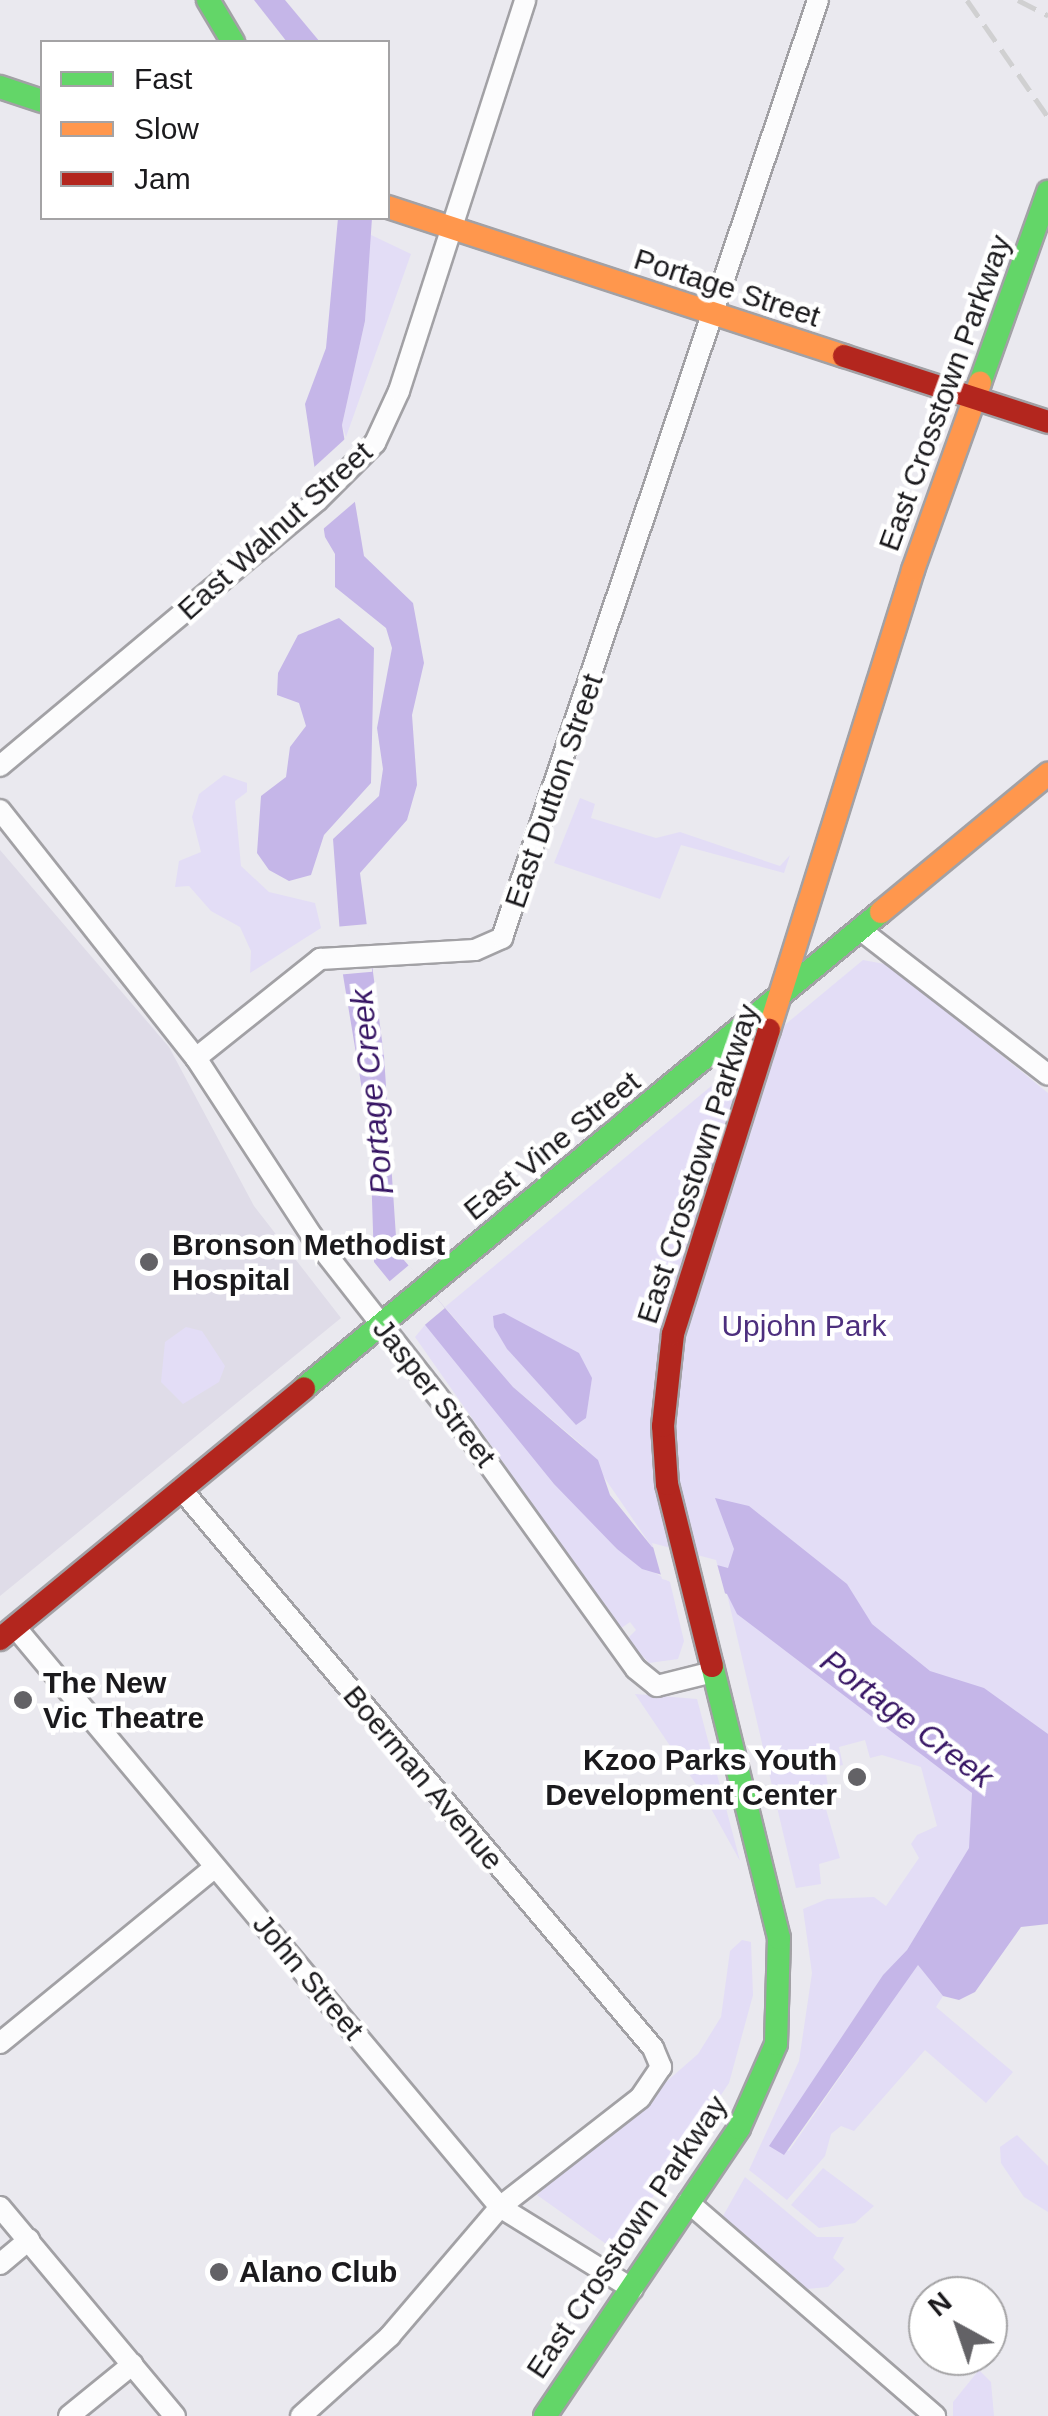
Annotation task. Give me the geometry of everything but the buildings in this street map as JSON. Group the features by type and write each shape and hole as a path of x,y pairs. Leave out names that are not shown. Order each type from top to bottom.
{"street":[{"path":"208,0 232,40"},
{"name":"East Walnut Street","path":"0,766 317,501 352,470 386,426 525,0"},
{"name":"East Dutton Street","path":"196,1058 304,970 340,956 475,950 502,938 818,0"},
{"path":"0,87 40,100"},
{"name":"East Crosstown Parkway","path":"546,2416 633,2289 763,2085 782,2006 772,1904 682,1552 664,1455 673,1334 782,1000 796,932 913,570 959,435 978,400 1048,192"},
{"name":"Portage Street","path":"390,208 1048,422"},
{"name":"East Vine Street","path":"7,1633 427,1286 782,1000 1048,774"},
{"name":"Jasper Street","path":"0,810 196,1058 312,1236 646,1680 669,1685 713,1672"},
{"path":"862,930 1048,1075"},
{"name":"Boerman Avenue","path":"182,1489 654,2048 661,2067 640,2098 500,2207"},
{"name":"John Street","path":"7,1633 216,1867 500,2207 633,2289"},
{"path":"0,2044 216,1867"},
{"path":"688,2202 935,2416"},
{"path":"0,2207 174,2416"},
{"path":"301,2416 390,2336 500,2207"},
{"path":"0,2264 29,2240"},
{"path":"70,2416 132,2364"}],"shaded area":[{"name":"Bronson Methodist Hospital","path":"0,850 169,1047 254,1206 341,1318 0,1596"}],"green space":[{"path":"369,234 411,254 346,437 342,425 365,321"},
{"path":"224,775 247,783 247,792 235,801 241,866 269,892 315,903 321,928 250,973 251,951 240,927 211,911 189,886 175,887 179,861 201,852 192,817 199,794"},
{"path":"580,798 595,804 591,818 656,838 680,832 780,866 790,855 784,873 681,845 660,899 554,863"},
{"name":"Upjohn Park","path":"863,960 890,965 1048,1093 1048,1802 729,1569 652,1547 582,1445 513,1387 445,1307"},
{"path":"425,1325 617,1549 670,1582 684,1641 678,1659 649,1663 627,1639 636,1630 630,1622 620,1629 415,1337"},
{"path":"186,1327 202,1331 225,1366 219,1382 183,1404 161,1382 165,1342"},
{"path":"727,1594 972,1793 970,1848 907,1950 883,1975 770,2146 789,2151 918,1964 943,1996 936,2007 1013,2072 986,2103 925,2050 854,2131 841,2126 831,2134 825,2156 787,2200 749,2170 799,2061 812,1973 803,1909 827,1899 874,1897 886,1906 919,1858 911,1844 917,1835 937,1826 921,1767 882,1755 870,1758 865,1740 839,1747 843,1765 825,1769 828,1785 820,1788 840,1858 819,1864 821,1884 796,1888"},
{"path":"635,1694 697,1699 740,1861 704,1796"},
{"path":"742,1940 751,1942 753,1995 729,2083 620,2246 609,2246 537,2195 698,2054 721,2017 730,1951"},
{"path":"1017,2135 1048,2166 1048,2212 1024,2197 1001,2163 1000,2147"},
{"path":"823,2168 874,2206 855,2223 819,2228 791,2205"},
{"path":"745,2177 817,2237 844,2237 833,2258 845,2269 828,2287 807,2289 723,2216"},
{"path":"974,2376 985,2376 991,2382 994,2416 953,2416 953,2402"}],"water":[{"path":"254,0 285,0 318,40 285,40"},
{"name":"Portage Creek","path":"338,220 372,220 365,321 342,425 364,556 413,603 424,663 412,715 417,785 407,820 360,873 384,1056 397,1252 513,1387 598,1460 610,1495 652,1547 728,1568 734,1549 715,1498 749,1506 847,1584 872,1624 930,1671 984,1688 1048,1734 1048,1924 1021,1927 975,1992 959,2000 943,1996 918,1965 784,2155 769,2146 883,1975 907,1950 969,1848 972,1793 737,1614 727,1594 642,1569 617,1549 554,1484 374,1262 370,1138 343,975 333,839 379,796 383,769 377,728 392,648 386,628 335,587 335,554 325,537 305,404 326,348"},
{"path":"339,618 374,648 371,783 324,835 311,875 289,881 269,870 257,853 261,796 286,777 290,747 306,726 299,703 277,695 278,673 298,635"},
{"path":"504,1313 579,1353 592,1378 586,1418 576,1425 507,1349 494,1327 493,1316"}],"pier":[{"path":"346,438 357,500 322,530 311,470"},
{"path":"368,924 372,972 341,975 337,927"},
{"path":"409,1265 445,1308 424,1326 388,1283"},
{"path":"652,1543 716,1560 726,1597 662,1579"}],"railway":[{"path":"967,0 1048,117"},
{"path":"1018,0 1048,15"}],"traffic: fast":[{"path":"208,0 232,40"},
{"path":"0,87 40,100"},
{"path":"980,383 1048,192"},
{"path":"304,1388 881,912"},
{"path":"545,2416 739,2128 776,2044 779,1938 712,1666"}],"traffic: slow":[{"path":"390,208 844,356"},
{"path":"769,1030 913,570 980,383"},
{"path":"881,912 1048,774"}],"traffic: jam":[{"path":"844,356 1048,422"},
{"path":"712,1666 667,1484 663,1426 673,1334 769,1030"},
{"path":"0,1639 304,1388"}],"place":[{"name":"Bronson Methodist Hospital","path":"149,1262"},
{"name":"The New Vic Theatre","path":"23,1700"},
{"name":"Kzoo Parks Youth Development Center","path":"857,1777"},
{"name":"Alano Club","path":"219,2272"}]}
